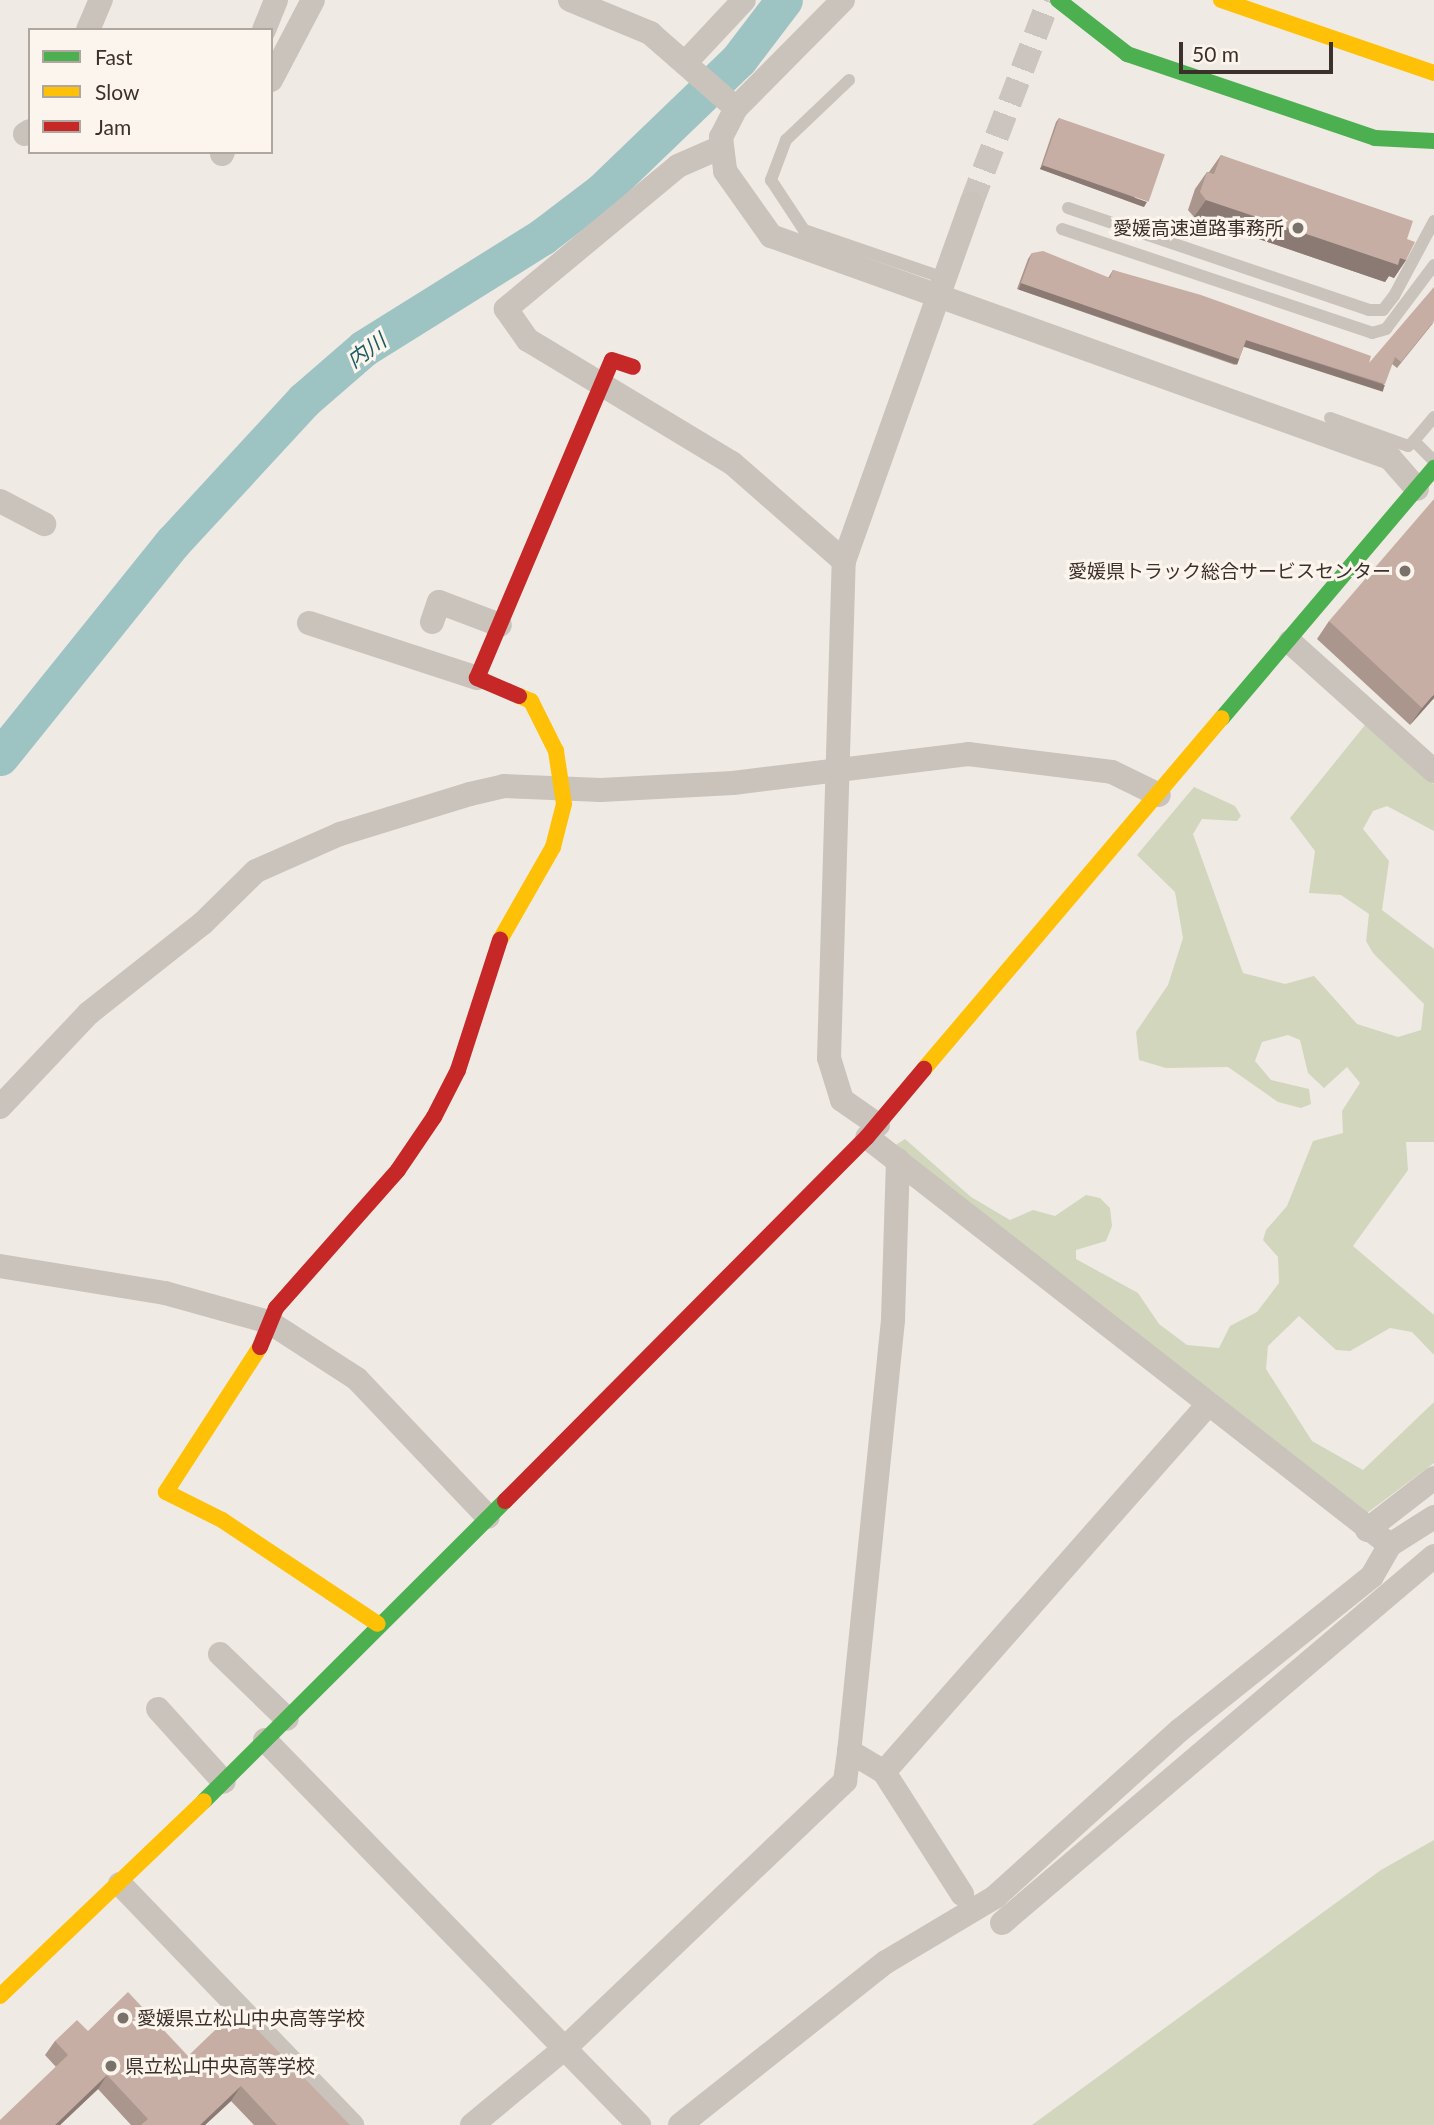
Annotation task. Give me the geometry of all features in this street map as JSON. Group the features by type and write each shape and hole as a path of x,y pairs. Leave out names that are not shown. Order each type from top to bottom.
{"main road":[{"path":"1058,0 1127,54 1375,138 1434,141"},
{"path":"1221,0 1434,73"},
{"path":"378,1624 299,1577 222,1520 166,1492 255,1358 269,1322 434,1117 458,1070 506,923 553,847 563,791 556,751 531,701 477,678 604,385 612,360 633,367"},
{"path":"0,1995 120,1884 224,1782 378,1624 873,1131 1290,642 1434,468"}],"street":[{"path":"89,28 100,0"},
{"path":"265,28 276,0"},
{"path":"273,76 313,0"},
{"path":"570,0 632,22 732,105"},
{"path":"688,66 744,0"},
{"path":"843,0 732,105 719,148 732,181 771,236 937,288 1390,458 1416,489"},
{"path":"719,148 678,166 506,309 528,340 732,463 844,562"},
{"path":"971,204 937,288 844,562 830,1066 842,1100 898,1160 1367,1530 1390,1545"},
{"path":"0,501 44,524"},
{"path":"432,622 439,602 500,625"},
{"path":"309,623 477,678"},
{"path":"1290,642 1434,771"},
{"path":"0,1107 89,1013 204,923 256,871 286,853 504,786 563,791 672,788 986,754 1112,772 1159,795"},
{"path":"472,2125 565,2048 845,1781 893,1320 898,1160"},
{"path":"0,1266 164,1293 269,1322 357,1379 488,1517"},
{"path":"884,1772 1208,1404"},
{"path":"1367,1530 1434,1478"},
{"path":"680,2125 886,1962 995,1898 1180,1730 1372,1576 1390,1545 1434,1517"},
{"path":"1002,1923 1434,1556"},
{"path":"220,1654 287,1718"},
{"path":"158,1709 224,1782"},
{"path":"265,1740 639,2125"},
{"path":"849,1751 884,1772 962,1894"},
{"path":"120,1884 352,2125"}],"lane":[{"path":"849,80 786,140 771,180 804,230 937,288"},
{"path":"1068,208 1369,310 1383,310 1394,296 1434,221"},
{"path":"1062,229 1372,333 1386,329 1434,265"},
{"path":"1329,418 1408,446 1434,417"},
{"path":"1414,441 1434,461"}],"green space":[{"path":"1365,725 1434,784 1434,831 1387,806 1373,811 1363,829 1389,861 1382,910 1434,949 1434,1142 1406,1142 1408,1170 1353,1246 1434,1315 1434,1355 1412,1332 1390,1328 1350,1351 1336,1350 1299,1316 1268,1346 1266,1369 1312,1441 1363,1470 1434,1402 1434,1463 1363,1516 894,1146 905,1139 971,1197 1010,1220 1033,1210 1055,1216 1086,1195 1100,1198 1110,1208 1112,1226 1106,1241 1076,1250 1076,1259 1138,1293 1159,1324 1187,1345 1219,1348 1230,1326 1257,1312 1279,1283 1278,1257 1263,1240 1266,1230 1287,1206 1313,1141 1343,1133 1342,1111 1360,1083 1347,1067 1324,1088 1308,1073 1300,1040 1288,1035 1262,1042 1255,1061 1271,1080 1309,1089 1311,1104 1301,1108 1278,1102 1228,1067 1166,1068 1139,1060 1136,1032 1168,985 1183,938 1175,892 1137,855 1194,787 1235,806 1241,816 1237,821 1202,819 1193,834 1243,973 1285,984 1314,976 1357,1024 1398,1037 1421,1030 1424,1004 1373,953 1366,941 1369,914 1341,895 1309,893 1315,851 1290,818"},
{"path":"1434,1840 1434,2125 1032,2125 1381,1870"}],"building":[{"path":"1059,118 1165,154 1149,202 1043,165"},
{"path":"1221,155 1413,221 1407,239 1415,242 1406,260 1400,258 1398,265 1206,200 1200,192 1207,172 1214,174"},
{"path":"1043,251 1110,278 1113,270 1201,295 1371,356 1369,363 1434,287 1434,321 1401,362 1395,357 1385,384 1246,340 1239,359 1021,283 1032,253"},
{"name":"愛媛県トラック総合サービスセンター","path":"1434,499 1434,694 1422,708 1329,621"},
{"path":"128,1992 188,2056 237,2009 350,2125 277,2125 241,2086 200,2125 141,2125 148,2119 107,2075 55,2125 0,2125 0,2120 68,2055 55,2041 77,2020 88,2031"}],"waterway":[{"name":"内川","path":"0,757 173,542 304,400 364,348 543,236 602,191 739,59 784,0"}],"tunnel":[{"path":"971,204 1049,0"}],"traffic: fast":[{"path":"1058,0 1127,54 1375,138 1434,141"},
{"path":"1222,718 1434,468"},
{"path":"204,1801 505,1501"}],"traffic: slow":[{"path":"1221,0 1434,73"},
{"path":"500,940 553,847 564,804 556,751 531,701 519,696"},
{"path":"924,1069 1222,718"},
{"path":"260,1347 166,1492 222,1520 378,1624"},
{"path":"0,1996 204,1801"}],"traffic: jam":[{"path":"519,696 477,678 612,360 633,367"},
{"path":"260,1347 276,1308 398,1170 434,1117 458,1070 500,940"},
{"path":"505,1501 867,1137 924,1069"}],"place":[{"name":"愛媛高速道路事務所","path":"1298,228"},
{"name":"愛媛県トラック総合サービスセンター","path":"1405,571"},
{"name":"愛媛県立松山中央高等学校","path":"123,2018"},
{"name":"県立松山中央高等学校","path":"111,2066"}]}
